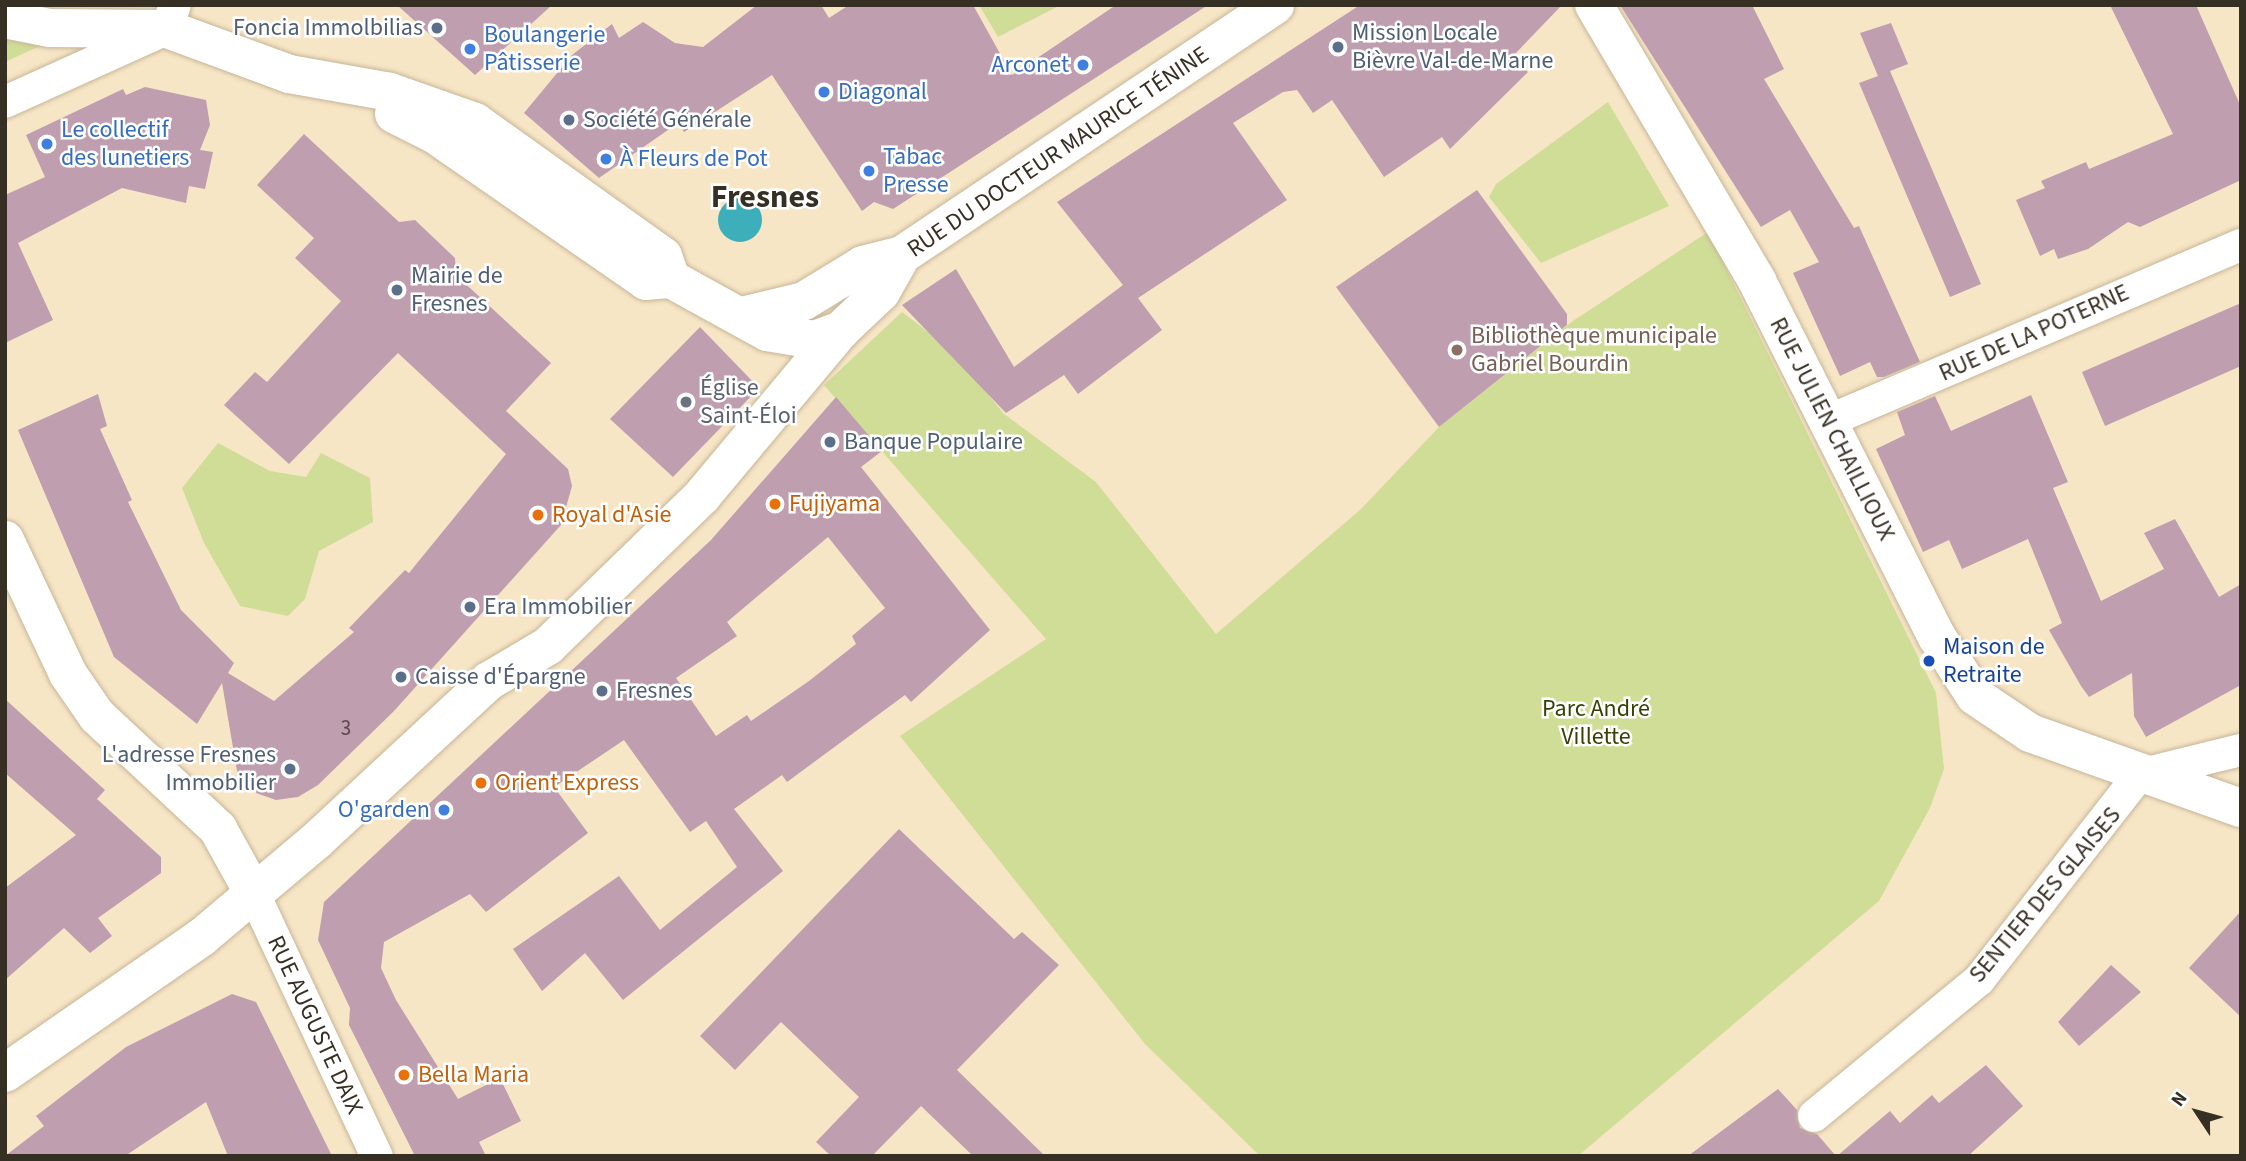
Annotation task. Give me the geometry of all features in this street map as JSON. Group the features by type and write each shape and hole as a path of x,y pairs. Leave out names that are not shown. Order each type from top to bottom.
{"street":[{"name":"RUE DU DOCTEUR MAURICE TÉNINE","path":"5,1073 254,894 489,681 548,646 702,496 841,330 881,292 902,255 1275,5"},
{"name":"RUE JULIEN CHAILLIOUX","path":"1594,5 1757,281 1937,637 1975,696 2030,733 2139,775 2241,808"},
{"path":"5,102 171,17"},
{"path":"5,19 50,28 171,17 289,74 361,90 646,281 671,279 742,316 787,322 814,340 841,330"},
{"name":"RUE DE LA POTERNE","path":"1828,421 2241,244"},
{"path":"787,322 813,296 863,265 902,255"},
{"path":"787,322 797,383"},
{"path":"5,540 68,674 97,716 218,829 254,894"},
{"path":"2139,775 2241,750"},
{"name":"SENTIER DES GLAISES","path":"1814,1116 1979,980 2139,775"},
{"name":"RUE AUGUSTE DAIX","path":"254,894 377,1156"}],"green space":[{"path":"979,5 1061,5 998,37"},
{"path":"5,39 40,46 5,62"},
{"path":"1608,102 1669,206 1541,263 1489,197 1496,184"},
{"name":"Parc André Villette","path":"1708,232 1936,693 1944,769 1930,808 1879,901 1578,1156 1260,1156 1145,1044 900,736 1046,639 824,385 902,312 952,350 1004,414 1096,482 1216,634 1361,509 1439,427 1573,321"},
{"path":"218,443 270,471 306,477 321,453 370,478 373,522 319,551 305,599 288,616 240,606 204,543 182,488"}],"water":[{"path":"740,198 755,205 762,220 755,235 740,242 725,235 718,220 725,205"}],"building":[{"path":"397,5 552,5 475,75"},
{"path":"757,5 821,5 829,18 849,5 973,5 1012,75 1116,5 1208,5 893,209 874,202 862,211 772,75 684,132 678,123 599,178 524,113 572,55 612,24 619,38 643,22 675,43 703,47"},
{"path":"1360,5 1562,5 1512,57 1528,72 1450,149 1442,137 1384,177 1332,100 1313,113 1297,90 1283,92 1233,123 1287,200 1138,298 1162,330 1078,394 1064,375 1006,413 902,305 956,269 1014,367 1123,285 1057,202"},
{"path":"1620,5 1752,5 1784,69 1764,79 1854,228 1859,226 1920,362 1884,377 1877,377 1870,362 1840,376 1793,273 1819,262 1790,210 1761,227"},
{"path":"2110,5 2196,5 2241,107 2241,180 2140,227 2128,222 2088,249 2058,259 2054,249 2040,256 2016,200 2045,188 2041,181 2086,162 2089,169 2173,134"},
{"path":"1891,23 1908,64 1890,71 1981,284 1950,297 1859,83 1878,76 1860,33"},
{"path":"145,87 206,100 210,125 200,150 213,152 205,189 189,186 186,203 122,188 18,243 53,320 5,343 5,195 45,177 26,135 123,89 126,95"},
{"path":"304,134 399,222 415,220 455,258 456,275 551,363 506,411 568,469 572,486 561,525 394,711 318,785 298,797 276,800 256,793 237,771 222,683 197,724 114,657 18,430 98,394 107,426 100,429 132,500 128,502 181,610 234,663 228,673 274,701 354,632 349,628 405,570 409,573 506,454 398,353 289,464 224,405 255,372 267,382 341,301 295,258 314,238 257,185"},
{"name":"Bibliothèque municipale Gabriel Bourdin","path":"1477,190 1567,314 1567,325 1439,427 1336,287"},
{"path":"2241,303 2241,366 2105,426 2082,372"},
{"name":"Église Saint-Éloi","path":"700,327 759,388 673,477 610,419"},
{"path":"2031,395 2068,482 2053,488 2101,601 2164,569 2144,533 2175,519 2219,597 2241,584 2241,685 2146,737 2134,716 2132,673 2089,697 2081,686 2049,630 2062,623 2028,539 1962,569 1949,540 1923,552 1876,449 1905,435 1897,412 1935,396 1951,431"},
{"path":"836,397 882,451 861,467 990,630 911,702 905,695 787,782 782,775 734,809 783,871 623,1000 585,953 542,991 513,949 619,876 660,930 737,867 706,821 690,832 624,740 554,787 588,833 486,912 470,894 384,942 381,968 396,1000 458,1099 500,1078 521,1121 479,1142 486,1156 415,1156 349,1025 350,1008 318,940 324,902 711,540","holes":["828,537 885,608 852,636 856,644 809,681 751,721 747,715 716,736 676,678 737,636 727,622"]},
{"path":"5,699 105,790 97,799 161,857 161,873 98,918 112,936 90,953 64,928 5,980 5,888 76,835 5,773"},
{"path":"899,829 1014,939 1022,932 1059,965 957,1070 1045,1156 973,1156 921,1106 872,1156 831,1156 816,1142 859,1097 781,1022 735,1070 700,1036"},
{"path":"2241,911 2241,1017 2189,968"},
{"path":"2111,965 2141,992 2079,1046 2058,1022"},
{"path":"232,994 256,1002 332,1156 228,1156 206,1102 125,1156 5,1156 44,1126 36,1116 126,1047"},
{"path":"1986,1065 2023,1106 1968,1156 1837,1156 1890,1111 1900,1123 1932,1095 1939,1103"},
{"path":"1778,1089 1797,1110 1800,1128 1817,1134 1836,1156 1688,1156"}],"place":[{"name":"Foncia Immolbilias","path":"437,28"},
{"name":"Mission Locale Bièvre Val-de-Marne","path":"1338,47"},
{"name":"Boulangerie Pâtisserie","path":"470,49"},
{"name":"Arconet","path":"1083,65"},
{"name":"Diagonal","path":"824,92"},
{"name":"Société Générale","path":"569,120"},
{"name":"Le collectif des lunetiers","path":"47,144"},
{"name":"À Fleurs de Pot","path":"606,159"},
{"name":"Tabac Presse","path":"869,171"},
{"name":"Mairie de Fresnes","path":"397,290"},
{"name":"Bibliothèque municipale Gabriel Bourdin","path":"1457,350"},
{"name":"Église Saint-Éloi","path":"686,402"},
{"name":"Banque Populaire","path":"830,442"},
{"name":"Fujiyama","path":"775,504"},
{"name":"Royal d'Asie","path":"538,515"},
{"name":"Era Immobilier","path":"470,607"},
{"name":"Maison de Retraite","path":"1929,661"},
{"name":"Caisse d'Épargne","path":"401,677"},
{"name":"Fresnes","path":"602,691"},
{"name":"L'adresse Fresnes Immobilier","path":"290,769"},
{"name":"Orient Express","path":"481,783"},
{"name":"O'garden","path":"444,810"},
{"name":"Bella Maria","path":"404,1075"}],"district":[{"name":"Fresnes","path":"765,197"}]}
